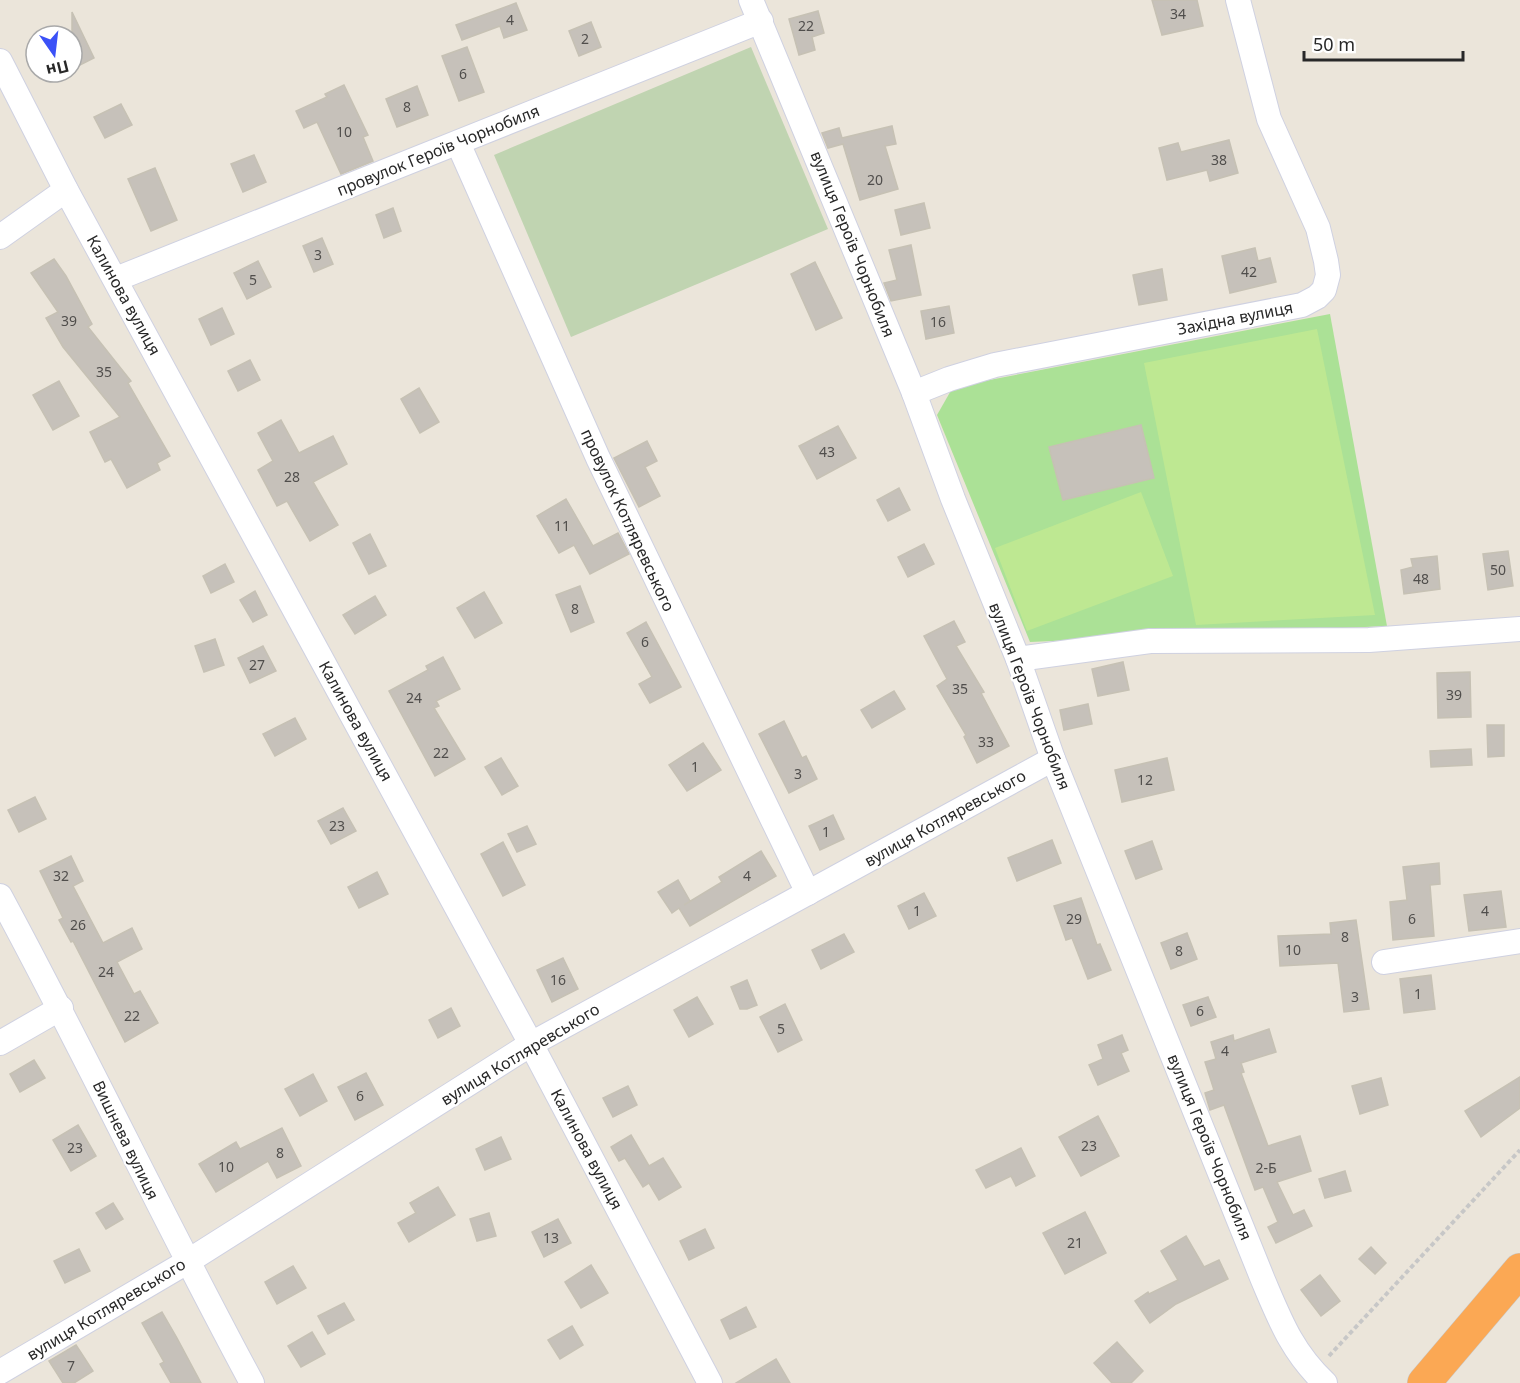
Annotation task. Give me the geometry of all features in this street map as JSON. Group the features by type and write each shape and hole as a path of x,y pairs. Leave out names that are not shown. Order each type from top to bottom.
{"highway":[{"path":"1424,1383 1520,1270"}],"street":[{"name":"Західна вулиця","path":"914,393 995,365 1302,305 1317,297 1324,290 1328,275 1318,228 1269,119 1239,0"},
{"name":"вулиця Героїв Чорнобиля","path":"756,11 914,393 953,499 1018,659 1053,759 1263,1280 1288,1339 1319,1378"},
{"name":"провулок Героїв Чорнобиля","path":"116,279 458,143 756,11"},
{"name":"Калинова вулиця","path":"0,61 66,190 531,1044 710,1383"},
{"name":"провулок Котляревського","path":"458,143 598,458 808,893"},
{"path":"0,237 66,190"},
{"path":"1018,659 1084,652 1150,641 1369,640 1520,629"},
{"name":"вулиця Котляревського","path":"0,1372 187,1262 531,1044 1053,759"},
{"name":"Вишнева вулиця","path":"0,896 61,1008 187,1262 252,1383"},
{"path":"1384,962 1520,941"},
{"path":"0,1044 61,1008"}],"path":[{"path":"1319,1378 1520,1150"}],"green space":[{"path":"751,47 828,229 571,337 494,155"},
{"path":"1330,314 1387,626 1030,642 937,415 953,387"},
{"path":"1317,329 1375,615 1196,625 1144,363"},
{"path":"1141,492 1173,576 1027,631 995,548"}],"building":[{"path":"1152,0 1197,0 1203,26 1162,35"},
{"path":"516,3 527,30 504,38 500,26 462,40 456,25"},
{"path":"818,11 824,33 812,37 815,50 799,55 789,19"},
{"path":"72,12 78,24 72,24"},
{"path":"591,22 601,47 579,56 569,31"},
{"path":"84,37 94,58 84,63"},
{"path":"467,47 484,92 459,101 442,56"},
{"path":"344,85 368,135 363,137 373,161 341,174 317,122 304,128 296,111 327,97 325,94"},
{"path":"417,86 428,115 397,127 386,99"},
{"path":"121,104 132,125 105,138 94,117"},
{"path":"892,126 896,144 885,146 898,189 860,200 843,144 828,148 822,133 839,128 842,138"},
{"path":"1229,140 1238,173 1210,181 1207,170 1167,180 1159,148 1178,143 1181,152"},
{"path":"254,155 266,182 243,192 231,164"},
{"path":"155,168 177,220 151,231 128,179"},
{"path":"924,203 930,228 901,235 895,210"},
{"path":"393,208 401,231 384,238 376,215"},
{"path":"322,238 333,264 314,272 303,246"},
{"path":"911,245 921,295 891,301 884,283 897,280 889,250"},
{"path":"1255,248 1258,261 1270,258 1276,282 1230,293 1222,256"},
{"path":"54,259 92,324 88,327 131,381 128,383 170,456 157,463 160,470 127,488 111,459 105,462 90,432 120,417 63,347 46,318 58,312 31,273"},
{"path":"258,261 271,287 247,299 234,273"},
{"path":"815,262 842,318 816,330 791,274"},
{"path":"1162,269 1167,300 1139,305 1133,275"},
{"path":"949,306 954,333 926,339 921,311"},
{"path":"222,308 234,334 211,345 199,319"},
{"path":"250,360 260,380 238,391 228,371"},
{"path":"59,381 79,416 53,430 33,395"},
{"path":"419,388 439,422 420,433 401,399"},
{"path":"281,420 299,453 333,436 347,464 313,482 338,525 310,541 287,501 277,506 258,470 273,461 258,433"},
{"path":"1141,425 1154,478 1063,500 1049,447"},
{"path":"838,426 856,458 817,479 799,446"},
{"path":"647,441 657,461 645,467 660,496 639,507 614,458"},
{"path":"899,488 910,510 888,521 877,500"},
{"path":"566,499 593,546 618,533 629,554 590,574 574,545 559,553 537,516"},
{"path":"370,534 386,566 369,574 353,543"},
{"path":"924,544 934,564 908,577 898,557"},
{"path":"1508,551 1513,586 1488,590 1483,554"},
{"path":"1437,556 1440,589 1404,594 1401,570 1413,567 1411,559"},
{"path":"225,564 234,582 211,593 203,576"},
{"path":"580,586 594,622 571,632 556,595"},
{"path":"255,591 267,615 253,622 240,600"},
{"path":"484,592 502,623 475,638 457,608"},
{"path":"375,596 386,615 355,634 343,615"},
{"path":"954,621 965,642 956,646 984,692 981,693 1009,746 977,763 964,737 966,735 937,686 947,679 924,636"},
{"path":"646,622 681,687 650,703 639,684 652,677 627,633"},
{"path":"215,639 224,665 204,672 195,646"},
{"path":"263,646 276,671 250,683 238,658"},
{"path":"443,657 460,689 436,701 439,706 434,708 465,759 435,776 389,691 428,670 426,666"},
{"path":"1123,662 1129,690 1098,696 1092,669"},
{"path":"1470,672 1471,717 1438,718 1437,673"},
{"path":"894,691 905,709 872,728 861,710"},
{"path":"1088,704 1092,724 1064,730 1060,710"},
{"path":"295,718 306,739 275,756 263,734"},
{"path":"784,721 802,758 806,756 817,779 789,793 759,734"},
{"path":"1487,725 1504,725 1504,756 1488,757"},
{"path":"703,743 721,770 687,791 669,765"},
{"path":"1471,749 1472,765 1431,767 1430,751"},
{"path":"501,758 518,786 502,795 485,767"},
{"path":"1167,758 1174,790 1122,802 1115,770"},
{"path":"35,797 46,819 19,832 8,810"},
{"path":"343,808 356,831 331,844 318,821"},
{"path":"833,815 844,839 820,850 809,826"},
{"path":"527,826 536,844 517,852 508,834"},
{"path":"1052,840 1061,863 1017,881 1008,858"},
{"path":"1152,841 1162,869 1136,879 1125,851"},
{"path":"503,842 525,885 503,896 481,854"},
{"path":"761,851 776,876 690,926 679,908 672,913 658,892 678,880 690,901 684,905 722,882 719,877"},
{"path":"71,856 83,881 73,886 103,943 132,928 142,949 117,962 134,994 140,991 158,1023 125,1042 73,941 71,942 59,920 63,918 40,871"},
{"path":"1439,863 1440,884 1430,885 1434,936 1393,940 1390,902 1407,900 1403,867"},
{"path":"377,872 388,894 359,908 348,887"},
{"path":"1501,891 1506,927 1469,931 1464,895"},
{"path":"924,893 936,916 909,929 898,906"},
{"path":"1081,898 1097,945 1100,944 1111,970 1088,979 1072,938 1066,940 1054,906"},
{"path":"1356,920 1369,1009 1344,1012 1338,963 1280,966 1278,936 1331,934 1330,923"},
{"path":"1187,933 1197,959 1171,969 1161,943"},
{"path":"844,934 854,952 821,969 812,950"},
{"path":"563,958 578,989 552,1002 537,970"},
{"path":"1431,975 1435,1009 1404,1013 1400,979"},
{"path":"747,980 757,1005 740,1009 731,987"},
{"path":"697,997 713,1024 689,1037 674,1010"},
{"path":"1208,997 1216,1017 1191,1026 1183,1005"},
{"path":"785,1004 802,1040 778,1052 760,1017"},
{"path":"451,1008 460,1026 438,1038 429,1020"},
{"path":"1269,1029 1276,1052 1241,1063 1244,1072 1241,1073 1268,1146 1300,1136 1311,1171 1277,1182 1293,1215 1304,1210 1312,1226 1276,1243 1268,1227 1278,1222 1263,1187 1255,1190 1224,1105 1210,1110 1205,1093 1214,1090 1205,1062 1216,1059 1211,1042 1233,1035 1234,1041"},
{"path":"1122,1035 1128,1050 1121,1053 1129,1071 1098,1085 1089,1065 1103,1059 1098,1045"},
{"path":"34,1060 45,1078 20,1092 10,1074"},
{"path":"366,1073 383,1105 355,1120 338,1087"},
{"path":"313,1074 327,1101 300,1116 285,1089"},
{"path":"1520,1077 1520,1108 1481,1137 1465,1111"},
{"path":"1381,1078 1388,1105 1360,1114 1352,1086"},
{"path":"628,1086 637,1105 613,1117 603,1098"},
{"path":"1098,1116 1119,1156 1081,1176 1059,1137"},
{"path":"78,1125 96,1156 71,1171 53,1140"},
{"path":"282,1128 301,1166 277,1178 268,1161 216,1192 199,1164 236,1142 240,1149"},
{"path":"631,1135 649,1166 663,1158 681,1187 659,1200 649,1183 643,1187 625,1158 619,1161 611,1147"},
{"path":"501,1137 511,1159 485,1170 476,1149"},
{"path":"1021,1148 1035,1176 1016,1186 1011,1176 986,1188 976,1170"},
{"path":"1345,1171 1351,1191 1325,1198 1319,1179"},
{"path":"438,1187 455,1215 409,1242 398,1223 416,1213 410,1203"},
{"path":"113,1203 123,1219 106,1229 96,1213"},
{"path":"1085,1212 1106,1253 1065,1274 1043,1233"},
{"path":"489,1213 496,1236 477,1241 470,1219"},
{"path":"558,1219 571,1243 544,1257 532,1232"},
{"path":"705,1229 714,1248 689,1260 680,1241"},
{"path":"1186,1236 1204,1267 1219,1260 1228,1279 1176,1304 1150,1323 1135,1301 1148,1292 1149,1294 1178,1280 1161,1251"},
{"path":"1371,1247 1386,1263 1375,1274 1359,1259"},
{"path":"79,1249 90,1271 65,1283 54,1261"},
{"path":"591,1265 608,1293 581,1308 565,1282"},
{"path":"293,1266 306,1288 277,1304 265,1282"},
{"path":"1320,1275 1340,1301 1321,1316 1301,1290"},
{"path":"344,1303 354,1320 328,1334 318,1316"},
{"path":"746,1307 756,1327 730,1339 721,1320"},
{"path":"162,1312 201,1383 171,1383 160,1364 164,1362 142,1323"},
{"path":"572,1326 583,1345 560,1359 548,1340"},
{"path":"312,1332 325,1354 301,1367 288,1346"},
{"path":"1117,1342 1143,1371 1131,1383 1112,1383 1094,1363"},
{"path":"76,1345 93,1371 74,1383 63,1383 49,1361"},
{"path":"776,1359 790,1383 736,1383"}]}
